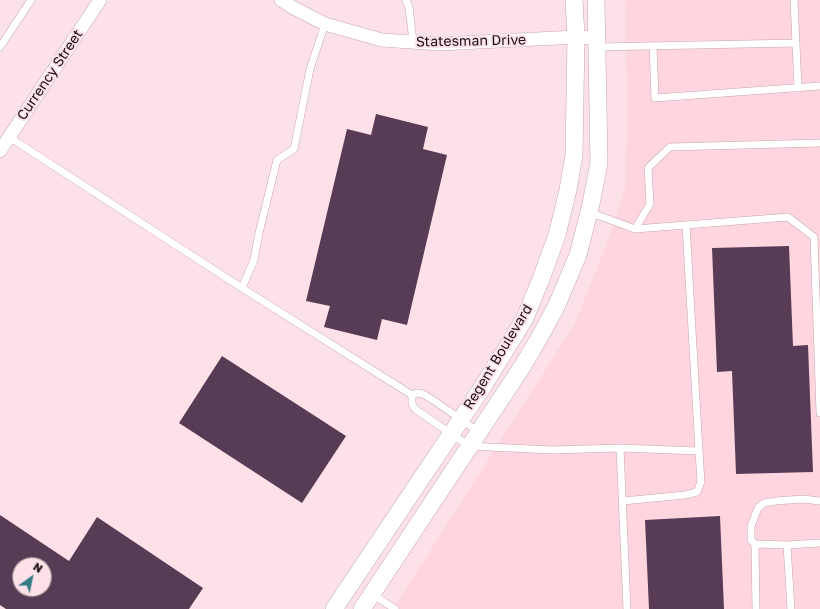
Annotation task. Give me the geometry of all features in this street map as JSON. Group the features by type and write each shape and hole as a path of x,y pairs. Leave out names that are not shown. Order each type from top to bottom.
{"street":[{"name":"Currency Street","path":"0,151 100,0"},
{"name":"Statesman Drive","path":"281,0 325,24 382,40 440,44 576,37 597,42"},
{"name":"Regent Boulevard","path":"334,609 482,388 525,318 541,279 557,235 568,190 574,155 576,37 574,0"},
{"name":"Regent Boulevard","path":"362,609 522,367 556,307 578,255 599,163 596,0"}],"lane":[{"path":"0,47 31,0"},
{"path":"406,0 409,7 413,42"},
{"path":"794,0 798,88"},
{"path":"242,288 254,260 277,160 294,149 310,69 325,24"},
{"path":"597,42 653,46 796,43"},
{"path":"653,46 655,98 820,86"},
{"path":"9,137 242,288 412,395"},
{"path":"635,229 650,204 648,168 670,147 820,143"},
{"path":"589,212 635,229 788,217 814,237 820,413"},
{"path":"623,501 685,495 697,492 701,482 686,225"},
{"path":"412,395 417,393 423,394 479,432"},
{"path":"412,395 412,404 415,409 470,446 552,450 620,448 699,450"},
{"path":"620,448 627,609"},
{"path":"756,609 754,544 751,540 752,526 758,508 764,503 776,501 803,499 820,502"},
{"path":"754,544 787,545 820,543"},
{"path":"787,545 791,609"},
{"path":"372,594 395,609"}],"shaded area":[{"path":"625,0 820,0 820,609 393,609 574,325 605,248 625,189 627,118"}],"building":[{"path":"376,114 428,127 423,149 447,155 407,325 382,319 377,340 324,327 330,306 306,301 347,129 371,135"},
{"path":"789,246 793,346 808,345 813,472 736,474 732,371 717,372 712,248"},
{"path":"222,356 346,436 302,503 179,423"},
{"path":"0,515 69,561 97,517 203,588 189,609 6,609 0,605"},
{"path":"720,516 724,609 649,609 645,520"}]}
